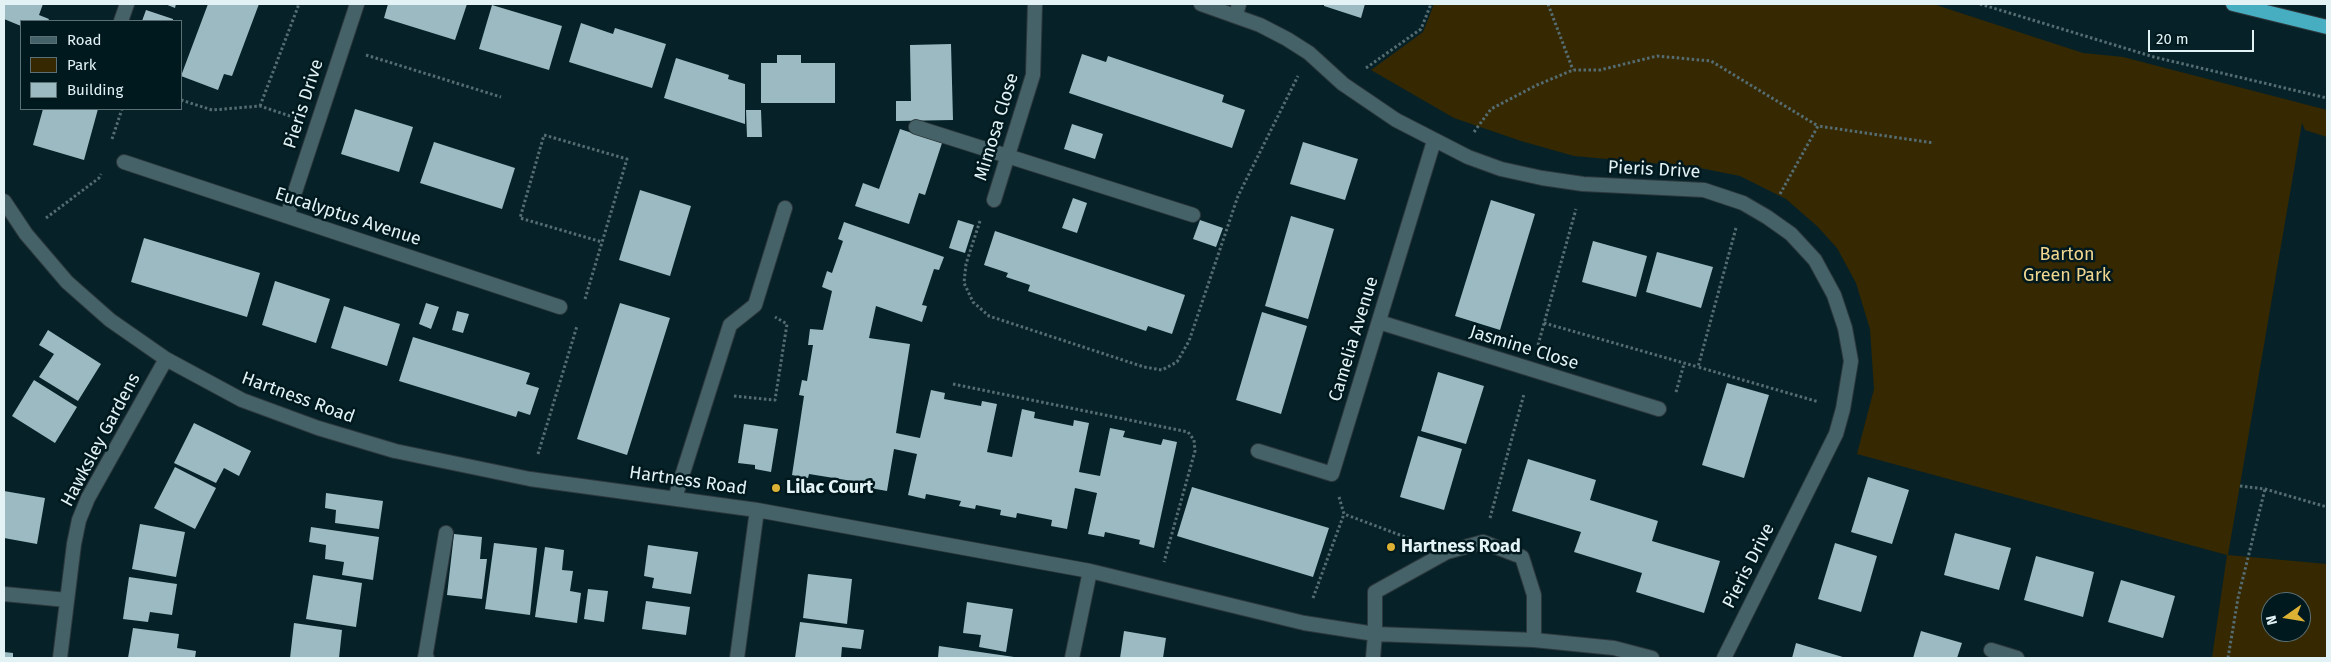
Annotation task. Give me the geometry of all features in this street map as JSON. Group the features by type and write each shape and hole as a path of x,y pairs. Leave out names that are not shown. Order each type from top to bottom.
{"highway":[{"path":"2233,4 2327,27"}],"street":[{"path":"121,20 127,4"},
{"name":"Pieris Drive","path":"287,216 357,4"},
{"name":"Mimosa Close","path":"994,200 1033,75 1034,4"},
{"name":"Pieris Drive","path":"1201,4 1238,10 1309,54 1344,84 1396,120 1434,141 1468,156 1502,169 1542,178 1612,187 1704,190 1743,203 1767,217 1792,234 1815,260 1834,295 1845,328 1851,361 1843,409 1836,434 1724,658"},
{"path":"916,127 1193,215"},
{"name":"Camelia Avenue","path":"1332,474 1434,141"},
{"name":"Eucalyptus Avenue","path":"124,162 560,306"},
{"name":"Hartness Road","path":"4,201 26,234 67,282 103,314 166,359 242,400 318,428 395,451 530,479 757,510 1090,571 1304,623 1376,634 1534,640 1614,648 1652,658"},
{"path":"675,498 730,325 755,305 785,208"},
{"name":"Jasmine Close","path":"1379,322 1659,409"},
{"name":"Hawksley Gardens","path":"60,658 74,544 79,520 88,498 166,359"},
{"path":"1258,450 1332,474"},
{"path":"737,658 757,510"},
{"path":"426,658 446,533"},
{"path":"1373,658 1376,634 1376,592 1447,552 1483,542 1522,557 1534,594 1534,640"},
{"path":"1072,658 1090,571"},
{"path":"4,594 67,600"},
{"path":"1991,650 2017,658"}],"path":[{"path":"260,106 299,4"},
{"path":"1344,84 1421,29 1431,4"},
{"path":"1548,4 1573,70"},
{"path":"1980,4 2154,56 2327,98"},
{"path":"343,48 501,97"},
{"path":"994,200 984,208 966,264 964,283 973,302 989,316 1144,367 1162,370 1177,362 1189,342 1238,196 1309,54"},
{"path":"1468,156 1474,131 1491,109 1537,84 1573,70 1600,70 1657,56 1711,61 1818,126 1934,143"},
{"path":"182,100 212,110 260,106 317,125"},
{"path":"1767,217 1818,126"},
{"path":"602,242 520,218 544,135 627,159"},
{"path":"26,234 99,178 102,171"},
{"path":"1698,367 1743,203"},
{"path":"709,393 775,400 787,324 755,305"},
{"path":"1544,324 1843,409"},
{"path":"953,384 1188,432 1194,440 1195,451 1157,587"},
{"path":"1304,623 1344,514 1332,474"},
{"path":"2240,486 2265,489 2327,507"},
{"path":"2228,658 2238,598 2265,489"},
{"path":"1344,514 1447,552"}],"green space":[{"name":"Barton Green Park","path":"1434,4 1933,4 2083,53 2123,57 2327,110 2327,137 2305,130 2302,123 2228,555 2327,564 2327,658 2212,658 2227,555 1857,454 1874,389 1870,329 1856,283 1837,248 1817,226 1786,199 1740,176 1695,167 1574,156 1521,141 1454,118 1371,70 1423,32"}],"building":[{"path":"4,4 43,4 39,15 49,19 20,20 20,26 4,19"},
{"path":"165,4 176,4 175,8"},
{"path":"208,4 259,4 232,76 224,74 218,90 182,76"},
{"path":"388,4 467,4 455,40 384,18"},
{"path":"1324,4 1365,4 1361,18 1324,6"},
{"path":"492,5 562,26 549,70 479,49"},
{"path":"146,10 173,19 173,20 142,20"},
{"path":"581,23 613,34 615,28 666,44 652,88 569,62"},
{"path":"951,44 953,120 896,121 896,101 911,101 910,45"},
{"path":"1082,54 1106,62 1108,56 1224,95 1222,102 1245,110 1232,148 1069,93"},
{"path":"777,55 801,55 801,63 835,63 835,103 761,103 761,63 777,63"},
{"path":"676,58 729,75 728,79 745,84 745,124 664,98"},
{"path":"355,109 413,127 399,172 341,154"},
{"path":"43,110 98,110 84,160 33,145"},
{"path":"746,110 761,110 762,137 747,137"},
{"path":"1072,124 1103,134 1095,159 1064,149"},
{"path":"900,129 942,143 925,195 919,193 909,224 855,206 863,183 879,189"},
{"path":"434,142 515,168 502,209 420,183"},
{"path":"1303,142 1358,159 1345,200 1290,184"},
{"path":"640,190 691,206 670,276 619,260"},
{"path":"1073,198 1087,203 1077,233 1062,228"},
{"path":"1491,200 1535,214 1500,330 1455,316"},
{"path":"1291,216 1334,229 1308,319 1265,306"},
{"path":"958,220 974,225 965,253 949,248"},
{"path":"1200,220 1223,228 1216,247 1193,239"},
{"path":"844,222 944,257 939,270 934,269 922,305 927,306 922,322 876,306 869,338 910,344 896,433 920,438 931,390 945,393 944,399 981,406 982,401 997,404 987,452 1012,457 1022,409 1035,412 1034,418 1073,426 1074,420 1089,423 1079,472 1100,476 1110,428 1125,431 1123,437 1161,445 1163,439 1177,442 1154,548 1139,544 1140,540 1105,532 1104,537 1088,534 1097,493 1075,488 1067,529 1051,526 1052,520 1017,513 1016,518 1000,515 1001,510 976,505 975,509 959,506 961,501 926,494 925,499 908,495 917,454 894,449 887,491 870,488 871,484 809,474 808,478 792,475 804,396 799,395 802,380 807,381 813,345 808,345 810,329 823,330 832,291 822,287 827,271 832,273 843,241 838,239"},
{"path":"995,231 1185,295 1172,334 1148,326 1146,331 1028,291 1030,285 1006,277 1008,273 984,265"},
{"path":"144,238 260,273 247,317 131,282"},
{"path":"1593,241 1647,256 1636,297 1582,282"},
{"path":"1657,252 1713,267 1701,308 1646,292"},
{"path":"275,281 330,299 316,343 262,325"},
{"path":"426,303 439,307 431,329 419,324"},
{"path":"620,303 670,318 627,455 577,439"},
{"path":"344,306 400,324 387,366 331,348"},
{"path":"457,311 469,314 463,333 452,330"},
{"path":"1262,312 1307,326 1281,414 1236,400"},
{"path":"48,330 101,364 78,401 39,377 54,354 39,345"},
{"path":"413,337 530,373 526,384 539,388 530,415 518,411 516,417 399,381"},
{"path":"1438,372 1484,386 1466,444 1421,431"},
{"path":"34,380 77,407 55,443 12,416"},
{"path":"1727,383 1769,395 1744,478 1702,465"},
{"path":"194,423 251,451 239,476 224,468 216,483 174,463"},
{"path":"744,424 778,429 771,472 755,469 755,465 738,463"},
{"path":"1418,436 1462,449 1444,510 1400,497"},
{"path":"1528,459 1596,480 1590,500 1658,521 1652,541 1720,561 1704,613 1636,592 1642,573 1574,552 1581,532 1512,511"},
{"path":"175,467 216,488 195,529 154,508"},
{"path":"1868,477 1909,490 1892,544 1851,532"},
{"path":"1192,487 1329,528 1313,577 1177,536"},
{"path":"4,491 45,498 37,544 4,538"},
{"path":"326,493 383,501 379,529 335,523 336,510 325,508"},
{"path":"140,524 185,532 176,577 132,569"},
{"path":"311,527 379,537 373,580 342,575 344,562 325,559 326,545 309,542"},
{"path":"1955,533 2011,548 1999,590 1944,575"},
{"path":"454,534 482,537 480,559 487,559 482,599 447,595"},
{"path":"494,543 537,548 530,615 485,609"},
{"path":"1835,543 1877,556 1861,612 1818,599"},
{"path":"648,545 698,552 691,594 652,588 654,578 644,576"},
{"path":"545,547 564,550 562,570 573,571 570,591 581,593 577,623 535,617"},
{"path":"2036,556 2094,572 2083,617 2024,600"},
{"path":"808,574 852,579 847,624 803,618"},
{"path":"313,575 362,583 356,627 306,619"},
{"path":"129,577 177,584 172,615 150,612 148,622 123,619"},
{"path":"2121,580 2175,596 2163,638 2108,622"},
{"path":"588,589 608,591 604,622 584,619"},
{"path":"646,601 690,607 686,635 642,629"},
{"path":"967,602 1013,609 1006,652 979,647 981,635 963,633"},
{"path":"800,622 864,630 861,649 842,647 841,658 795,658"},
{"path":"294,623 342,630 339,658 290,658"},
{"path":"133,628 179,634 177,648 196,651 195,658 128,658"},
{"path":"1124,631 1166,638 1163,658 1120,658"},
{"path":"1921,631 1962,643 1957,658 1913,658"},
{"path":"1796,643 1846,658 1792,658"},
{"path":"939,646 1014,657 1014,658 938,658"},
{"path":"4,652 13,653 13,658 4,658"}],"place":[{"name":"Lilac Court","path":"776,488"},
{"name":"Hartness Road","path":"1391,547"}]}
